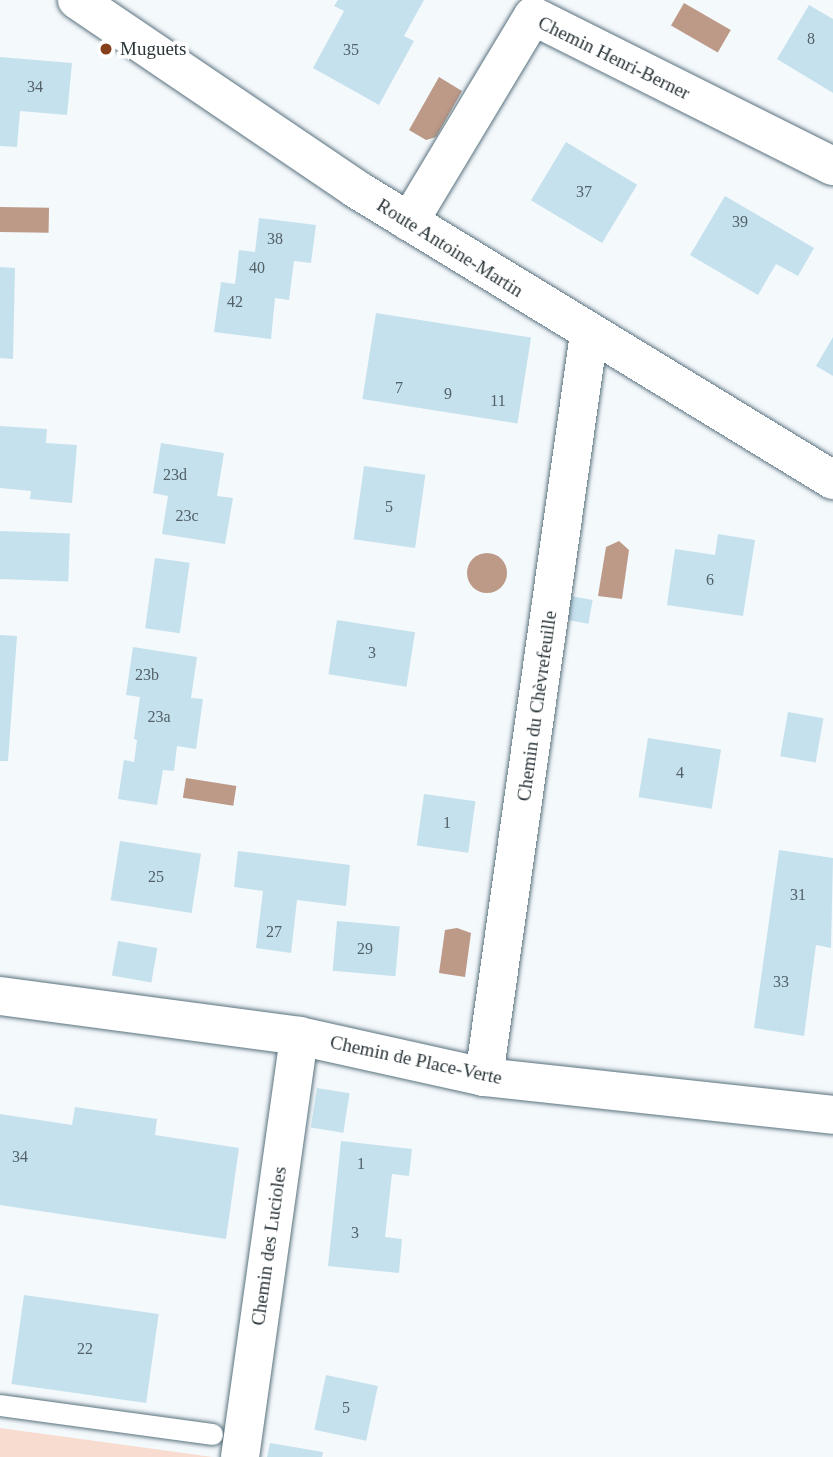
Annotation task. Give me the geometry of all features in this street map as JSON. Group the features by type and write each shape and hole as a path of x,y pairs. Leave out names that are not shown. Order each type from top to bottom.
{"street":[{"name":"Route Antoine-Martin","path":"77,0 193,83 409,222 589,334 833,480"},
{"name":"Chemin Henri-Berner","path":"409,222 538,8 833,166"},
{"name":"Chemin du Chèvrefeuille","path":"484,1077 589,334"},
{"name":"Chemin de Place-Verte","path":"0,996 299,1036 484,1077 833,1115"},
{"name":"Chemin des Lucioles","path":"226,1445 299,1036"}],"lane":[{"path":"0,1405 226,1445"}],"shaded area":[{"path":"684,3 731,30 718,53 671,26"},
{"path":"439,77 462,91 436,137 426,140 409,130"},
{"path":"0,207 49,208 49,233 0,232"},
{"path":"619,541 629,550 622,599 598,596 606,547"},
{"path":"487,553 495,554 501,559 506,565 506,581 501,587 495,592 487,593 479,592 473,587 468,581 467,573 468,565 473,559 479,554"},
{"path":"186,778 236,786 233,806 183,798"},
{"path":"457,928 471,933 465,977 439,973 445,930"},
{"path":"0,1428 213,1457 0,1457"}],"building":[{"path":"338,0 424,0 404,36 414,41 379,105 313,68 344,11 334,6"},
{"path":"809,5 833,19 833,93 777,59"},
{"path":"0,57 72,63 67,115 20,111 17,147 0,146"},
{"path":"566,142 637,185 602,243 531,200"},
{"path":"725,196 814,248 798,276 776,264 758,295 690,255"},
{"path":"259,218 316,225 311,263 294,261 289,300 275,298 271,339 214,332 221,282 235,284 239,250 255,252"},
{"path":"0,267 15,268 13,359 0,358"},
{"path":"376,313 531,338 517,423 362,399"},
{"path":"833,337 833,376 816,366"},
{"path":"0,426 47,429 46,443 77,445 72,503 30,499 31,491 0,488"},
{"path":"161,443 224,453 217,496 233,498 225,544 162,534 168,496 153,493"},
{"path":"364,466 425,475 415,548 354,539"},
{"path":"0,531 70,533 68,581 0,579"},
{"path":"718,534 755,540 743,616 667,605 675,549 715,555"},
{"path":"155,558 190,563 180,633 145,628"},
{"path":"570,596 593,600 588,624 566,620"},
{"path":"337,620 415,632 406,687 328,674"},
{"path":"0,635 17,636 8,761 0,761"},
{"path":"133,647 197,657 191,698 203,699 196,749 177,746 174,771 163,770 157,805 118,799 124,760 134,762 137,740 134,739 140,697 126,695"},
{"path":"788,712 823,718 816,763 780,756"},
{"path":"648,738 721,750 712,809 639,797"},
{"path":"424,794 475,801 468,853 417,845"},
{"path":"120,841 201,854 192,913 111,900"},
{"path":"779,850 833,858 831,948 816,945 804,1036 754,1028"},
{"path":"238,851 350,865 346,906 297,900 291,953 256,948 263,891 234,887"},
{"path":"337,921 400,926 395,976 333,971"},
{"path":"118,941 157,948 151,982 112,975"},
{"path":"317,1088 350,1093 343,1133 311,1128"},
{"path":"75,1107 157,1119 155,1135 239,1148 226,1239 0,1205 0,1114 72,1125"},
{"path":"341,1141 412,1149 409,1176 392,1174 385,1237 402,1239 399,1273 328,1266"},
{"path":"24,1295 159,1314 146,1403 11,1384"},
{"path":"326,1375 378,1386 366,1441 314,1430"},
{"path":"270,1443 323,1452 322,1457 267,1457"}],"place":[{"name":"Muguets","path":"106,49"}]}
